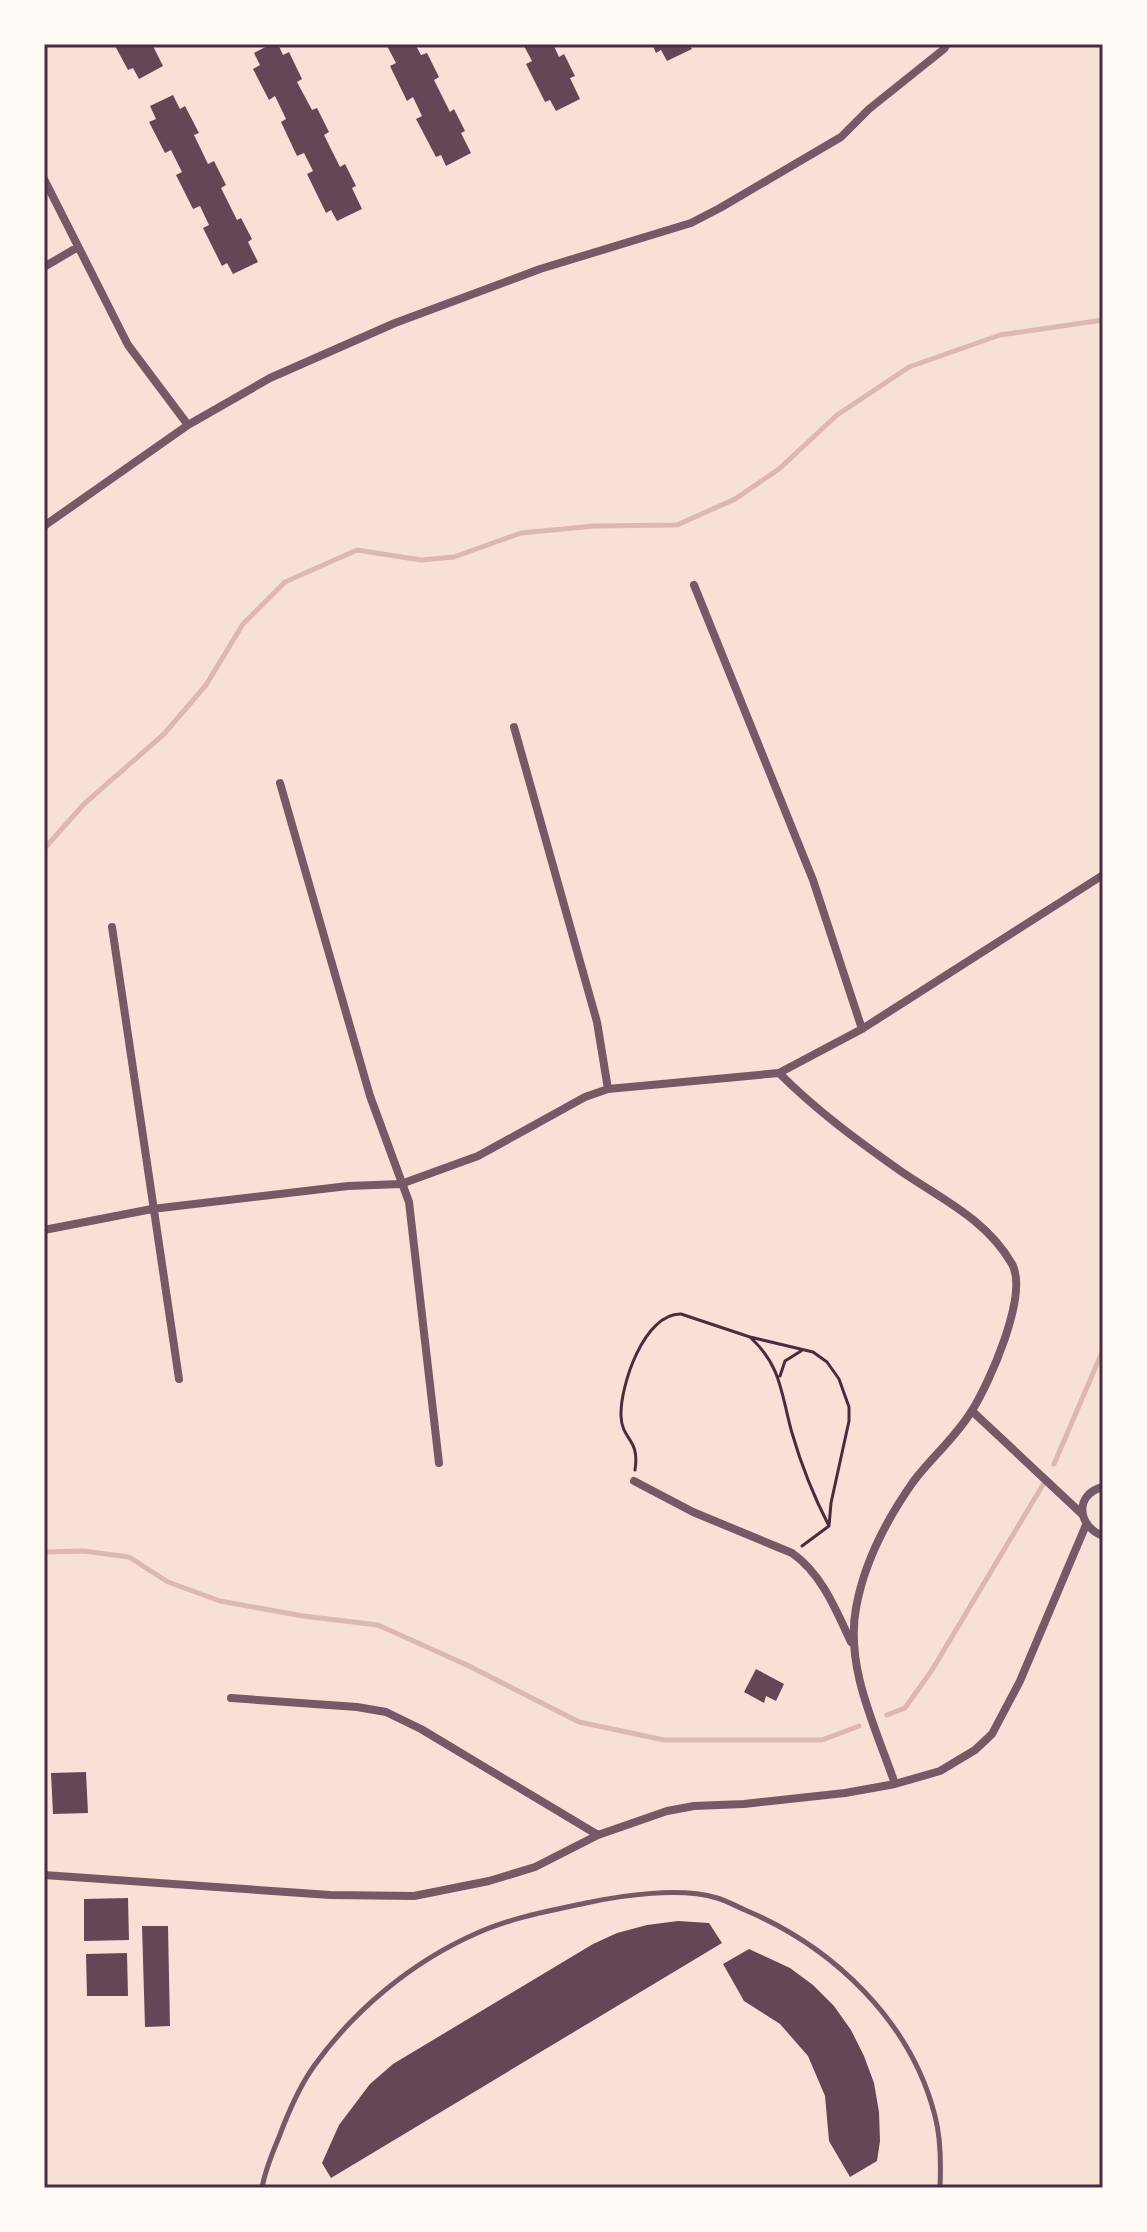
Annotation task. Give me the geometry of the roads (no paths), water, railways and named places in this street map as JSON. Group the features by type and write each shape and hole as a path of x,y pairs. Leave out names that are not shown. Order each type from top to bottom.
{"street":[{"path":"44,526 188,425 270,378 395,323 540,269 691,223 841,137 869,109 947,44"},
{"path":"44,179 128,345 188,425"},
{"path":"44,267 78,247"},
{"path":"694,585 813,880 862,1029"},
{"path":"514,727 597,1022 608,1089"},
{"path":"280,783 370,1096 409,1202 439,1463"},
{"path":"44,1230 152,1209 348,1186 401,1184 478,1156 585,1097 608,1089 779,1073 862,1029 1103,875"},
{"path":"112,927 179,1379"},
{"path":"779,1073 825,1116 976,1221 1014,1267 1018,1285 1015,1306 994,1365 972,1411 913,1483 879,1540 862,1581 852,1644"},
{"path":"972,1411 1083,1515"},
{"path":"634,1481 693,1512 792,1553 804,1561 822,1585 852,1644 863,1690 895,1784"},
{"path":"44,1875 330,1895 414,1896 489,1881 535,1867 598,1835 667,1811 694,1806 800,1799 895,1784 940,1771 975,1750 992,1734 1020,1681 1086,1525 1083,1505 1088,1495 1103,1487"},
{"path":"1086,1525 1103,1536"},
{"path":"231,1698 386,1712 421,1729 598,1835"}],"lane":[{"path":"262,2188 285,2121 312,2068 367,2006 413,1969 476,1933 522,1917 606,1899 670,1893 717,1898 767,1919 800,1938 857,1982 878,2006 921,2077 936,2117 940,2188"}],"waterway":[{"path":"44,849 84,804 164,734 206,685 243,624 285,582 357,550 421,560 454,557 521,533 594,526 677,525 735,499 779,469 837,415 909,367 1000,335 1103,320"},
{"path":"1054,1464 1103,1350"},
{"path":"887,1715 905,1708 932,1670 1044,1483"},
{"path":"44,1552 83,1551 129,1557 168,1582 220,1601 378,1625 469,1666 579,1722 664,1740 822,1740 859,1726"}]}
